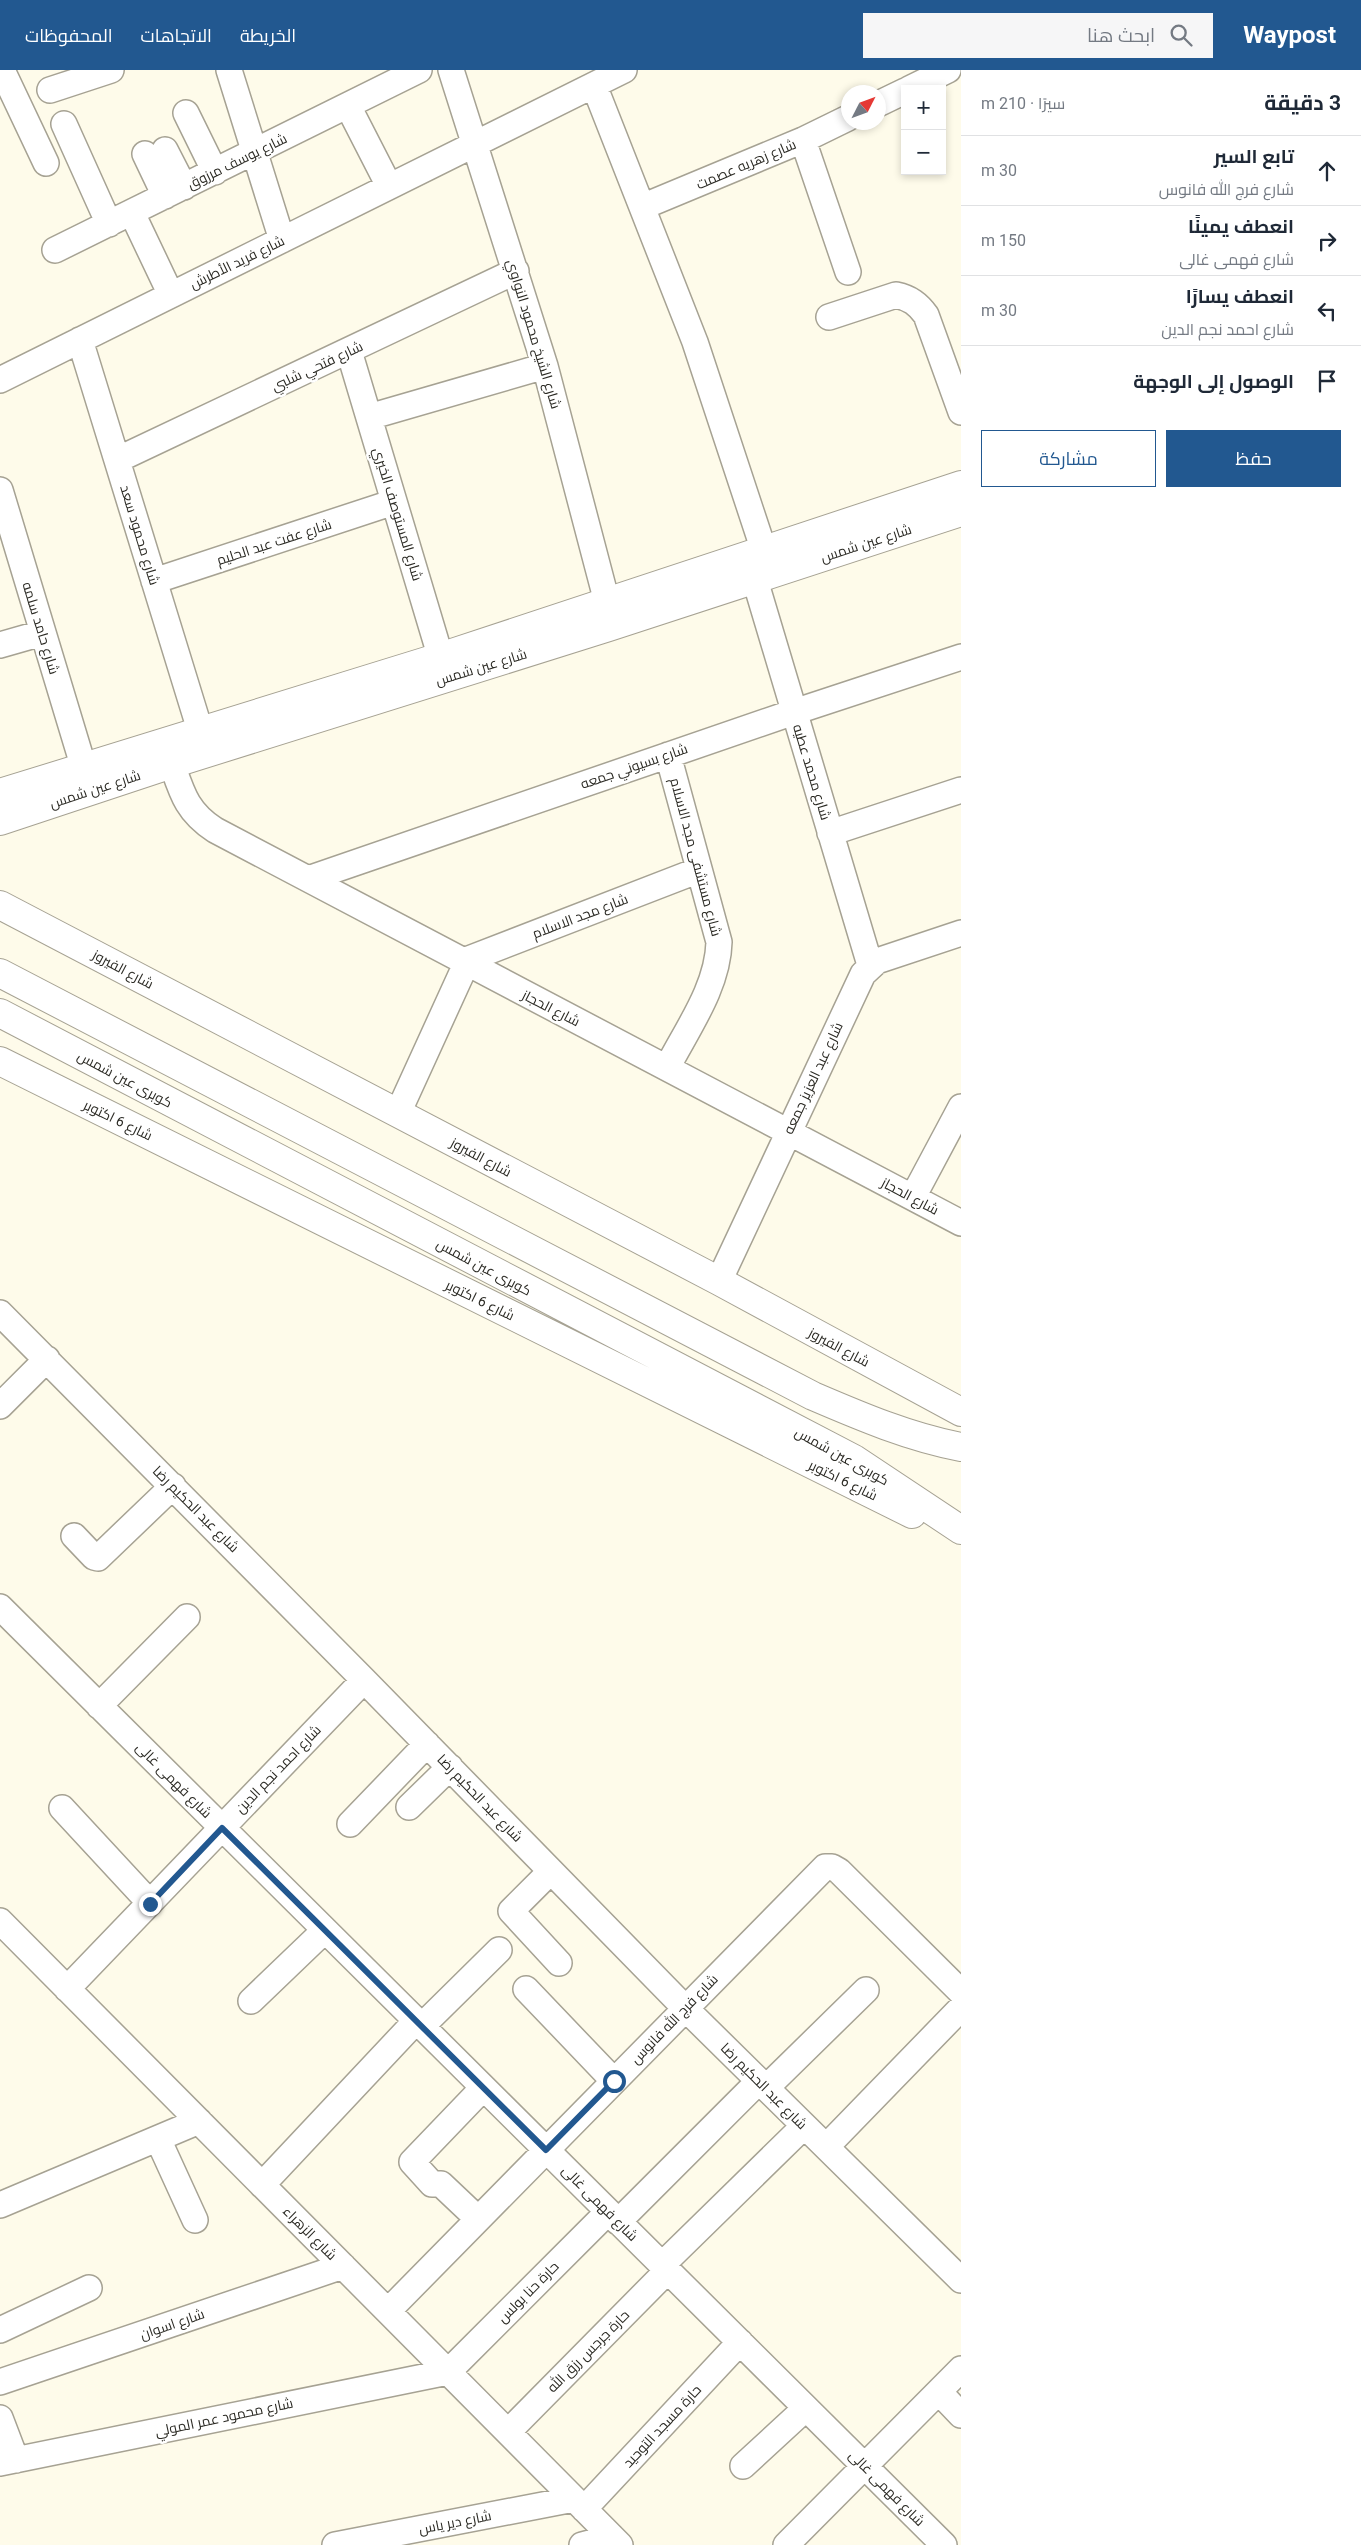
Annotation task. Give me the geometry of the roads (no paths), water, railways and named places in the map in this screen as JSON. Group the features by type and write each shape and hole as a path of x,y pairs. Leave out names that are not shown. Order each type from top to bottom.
{"main road":[{"name":"شارع عين شمس","path":"0,821 172,764 444,667 607,602 764,568 961,485"},
{"name":"شارع عين شمس","path":"0,793 200,730 444,667 764,568 961,512"},
{"name":"شارع الفيروز","path":"0,905 719,1282 961,1412"},
{"path":"0,973 813,1396 876,1423 931,1441 961,1447"},
{"name":"كوبرى عين شمس","path":"0,1013 854,1459 961,1530"},
{"name":"شارع 6 اكتوبر","path":"0,1062 961,1538"}],"street":[{"path":"2,70 46,163"},
{"path":"50,90 79,75 111,70"},
{"path":"229,70 282,240"},
{"name":"شارع يوسف مرزوق","path":"54,250 419,70"},
{"name":"شارع الشيخ محمود النواوي","path":"451,70 545,366 607,602"},
{"name":"شارع فريد الأطرش","path":"0,380 624,70"},
{"path":"916,85 941,71"},
{"name":"شارع محمد عطيه","path":"594,85 695,342 764,568 794,712 870,965"},
{"path":"886,100 901,93"},
{"path":"348,106 389,186"},
{"path":"186,113 215,172"},
{"name":"شارع زهريه عصمت","path":"642,207 803,140 841,121"},
{"path":"64,124 109,224"},
{"path":"803,140 848,272"},
{"path":"155,152 174,192"},
{"path":"132,213 171,295"},
{"name":"شارع فتحي شلبي","path":"117,460 516,271"},
{"path":"829,317 896,295 907,297 918,305 926,315 961,412"},
{"name":"شارع محمود سعد","path":"80,340 200,730"},
{"name":"شارع المستوصف الخيري","path":"349,351 444,667"},
{"path":"369,417 545,366"},
{"name":"شارع حامد سلمه","path":"0,490 83,766"},
{"name":"شارع عفت عبد الحليم","path":"154,582 394,502"},
{"path":"0,645 42,633"},
{"name":"شارع بسيوني جمعه","path":"308,879 668,754 961,657"},
{"name":"شارع مستشفى مجد الاسلام","path":"667,1068 714,977 719,959 719,942 668,754"},
{"name":"شارع الحجاز","path":"172,764 185,802 199,820 464,963 961,1223"},
{"path":"830,833 961,790"},
{"name":"شارع مجد الاسلام","path":"464,963 700,870"},
{"path":"870,965 961,933"},
{"path":"398,1113 464,963"},
{"name":"شارع عبد العزيز جمعه","path":"719,1282 856,988 870,965"},
{"path":"913,1198 961,1107"},
{"name":"شارع عبد الحكيم رضا","path":"0,1313 450,1767 685,2008 961,2280"},
{"path":"0,1406 47,1359"},
{"path":"74,1536 94,1557 98,1558 173,1486"},
{"name":"شارع فهمى غالى","path":"0,1607 944,2545"},
{"path":"99,1706 187,1617"},
{"name":"شارع احمد نجم الدين","path":"68,1989 364,1680"},
{"path":"350,1824 427,1744"},
{"path":"409,1807 450,1767"},
{"path":"62,1808 150,1904"},
{"name":"شارع فرج الله فانوس","path":"388,2311 825,1867 832,1867 839,1871 961,1992"},
{"path":"551,1871 511,1910 559,1963"},
{"name":"شارع الزهراء","path":"0,1921 616,2541"},
{"path":"251,2001 325,1930"},
{"path":"262,2185 419,2024 500,1950"},
{"path":"526,1989 614,2081"},
{"name":"حارة حنا بولس","path":"448,2372 613,2217 866,1990"},
{"path":"826,2147 961,2008"},
{"path":"478,2219 441,2184 432,2184 412,2162 484,2088"},
{"path":"1,2203 199,2121"},
{"name":"حارة جرجس رزق الله","path":"508,2432 804,2126"},
{"path":"158,2139 195,2220"},
{"name":"شارع اسوان","path":"0,2382 343,2266"},
{"path":"0,2330 89,2288"},
{"name":"حارة مسجد التوحيد","path":"579,2504 740,2342"},
{"path":"786,2545 961,2369"},
{"name":"شارع محمود عمر المولي","path":"8,2461 448,2372"},
{"path":"938,2392 961,2415"},
{"path":"743,2466 806,2408"},
{"path":"0,2418 8,2461"},
{"name":"شارع دير ياس","path":"335,2545 579,2504"},
{"path":"582,2545 616,2541"}]}
